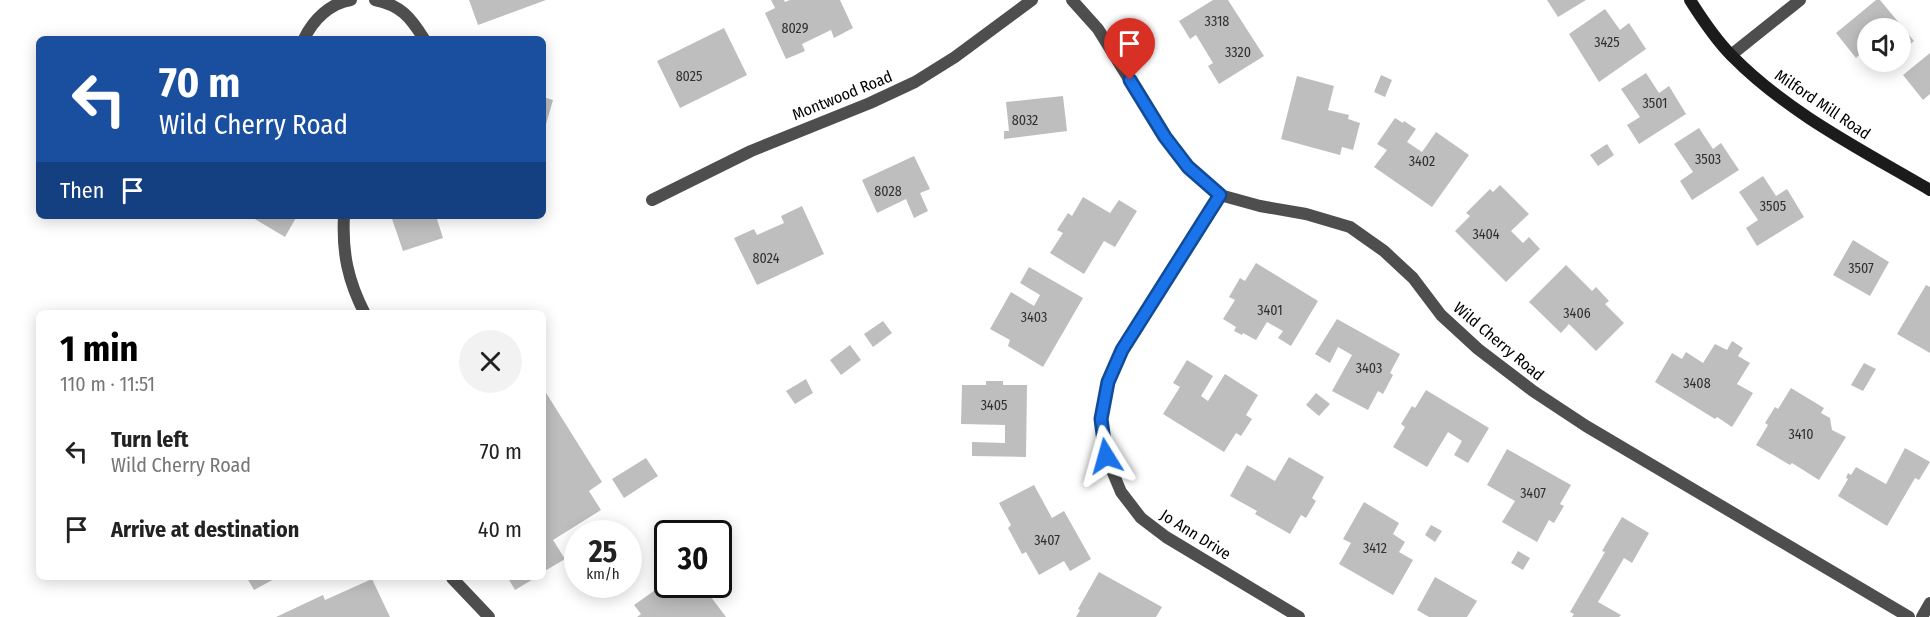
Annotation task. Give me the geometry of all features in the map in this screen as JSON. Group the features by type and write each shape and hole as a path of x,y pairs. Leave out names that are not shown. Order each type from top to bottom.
{"main road":[{"name":"Milford Mill Road","path":"1690,0 1731,55 1774,94 1819,125 1930,190"}],"street":[{"path":"306,36 315,21 328,9 351,0"},
{"name":"Montwood Road","path":"652,200 751,151 870,103 915,82 955,57 1032,0"},
{"name":"Wild Cherry Road","path":"1072,0 1098,28 1165,137 1188,167 1220,195 1260,206 1306,214 1350,227 1384,251 1413,278 1441,315 1478,349 1533,391 1586,426 1909,617"},
{"path":"1731,55 1800,0"},
{"path":"384,1 408,15 422,36"},
{"name":"Jo Ann Drive","path":"1220,195 1122,350 1108,382 1101,419 1106,456 1121,492 1141,518 1166,537 1299,617"},
{"path":"344,219 346,266 363,310"},
{"path":"454,580 489,617"},
{"path":"1922,617 1930,603"}],"building":[{"path":"469,0 546,0 478,25"},
{"path":"771,0 784,0 785,2 790,0 840,0 853,28 834,38 831,30 802,44 805,51 786,59 765,13 775,8"},
{"path":"1213,0 1228,0 1264,56 1219,84 1208,66 1213,63 1196,35 1190,39 1179,21"},
{"path":"1547,0 1586,0 1558,17"},
{"path":"1876,0 1880,0 1895,18 1857,18 1856,58 1836,33"},
{"path":"1605,9 1620,30 1629,23 1646,49 1599,82 1569,34"},
{"path":"724,28 747,75 680,108 657,61"},
{"path":"1930,53 1930,94 1923,100 1903,75 1911,72 1911,68"},
{"path":"1646,73 1659,93 1669,86 1686,114 1639,144 1627,125 1640,117 1621,89"},
{"path":"1381,75 1392,80 1385,97 1374,92"},
{"path":"1297,76 1334,86 1328,110 1349,115 1348,119 1360,123 1353,150 1342,147 1340,155 1281,139"},
{"path":"1063,96 1067,131 1004,139 1004,131 1009,131 1006,102"},
{"path":"546,98 553,100 546,124"},
{"path":"1395,118 1416,129 1407,142 1422,152 1436,132 1469,155 1432,207 1374,167 1387,150 1377,144"},
{"path":"1699,128 1713,149 1721,143 1739,170 1692,200 1680,181 1693,172 1674,144"},
{"path":"1607,144 1614,155 1598,166 1590,155"},
{"path":"914,156 930,189 920,193 928,211 914,218 906,199 877,213 862,180"},
{"path":"1763,176 1776,196 1787,189 1804,217 1757,246 1746,228 1758,220 1739,192"},
{"path":"1500,185 1529,214 1511,231 1523,243 1529,237 1540,249 1506,282 1455,231 1470,216 1466,213 1490,189 1493,192"},
{"path":"1083,197 1110,213 1119,200 1137,211 1115,247 1104,241 1084,274 1050,253 1063,233 1057,230 1068,213 1072,216"},
{"path":"802,206 824,254 757,285 734,238 754,229 757,235 784,223 781,216"},
{"path":"255,219 295,219 285,237"},
{"path":"392,219 437,219 443,238 403,251"},
{"path":"1853,240 1889,262 1870,296 1833,275"},
{"path":"1256,263 1318,301 1291,346 1278,338 1283,331 1267,322 1256,340 1234,331 1236,327 1223,319 1235,300 1229,297 1240,278 1245,281"},
{"path":"1566,265 1592,291 1596,287 1609,301 1605,304 1624,323 1596,351 1569,324 1561,333 1529,302"},
{"path":"1029,267 1083,298 1043,367 1008,346 1010,340 990,329 1011,292 1034,306 1040,295 1020,283"},
{"path":"1926,285 1930,287 1930,353 1897,334"},
{"path":"1337,319 1400,354 1383,394 1378,391 1368,410 1332,391 1352,355 1338,347 1330,363 1315,354"},
{"path":"883,321 892,333 873,347 864,334"},
{"path":"1732,341 1743,348 1738,356 1750,363 1737,384 1753,393 1732,427 1655,382 1672,353 1682,359 1686,352 1703,363 1715,344 1727,350"},
{"path":"850,345 861,360 841,375 830,360"},
{"path":"1187,360 1213,376 1201,396 1208,401 1225,374 1258,395 1246,415 1252,419 1241,436 1236,433 1224,452 1163,414 1180,387 1173,383"},
{"path":"1864,363 1876,369 1863,391 1851,385"},
{"path":"806,379 813,393 795,404 786,391"},
{"path":"986,381 1003,381 1003,385 1027,385 1026,457 972,456 972,442 1005,443 1005,425 961,424 962,385 986,385"},
{"path":"1791,388 1824,408 1821,413 1830,418 1832,430 1846,437 1819,480 1756,445 1768,425 1765,423 1775,407 1778,409"},
{"path":"1426,390 1489,428 1468,463 1454,455 1462,441 1448,432 1427,467 1393,447 1405,427 1401,424 1412,406 1415,408"},
{"path":"546,393 602,482 589,491 601,510 585,520 564,520 564,533 553,540 564,560 546,570"},
{"path":"1316,393 1330,404 1319,416 1306,405"},
{"path":"1905,448 1930,462 1919,480 1915,478 1887,526 1838,496 1848,479 1846,478 1848,473 1851,475 1856,467 1886,484"},
{"path":"1507,449 1571,485 1560,504 1564,506 1554,523 1549,520 1537,542 1502,522 1515,501 1487,485"},
{"path":"1289,457 1324,477 1312,498 1316,501 1306,518 1301,515 1290,534 1255,514 1257,511 1230,496 1247,465 1275,481"},
{"path":"646,458 658,476 624,498 612,479"},
{"path":"1034,485 1052,518 1064,511 1091,559 1070,571 1064,561 1039,575 1026,552 1022,554 1008,528 1011,525 999,503"},
{"path":"1364,502 1399,523 1393,534 1405,542 1399,552 1413,560 1393,595 1339,564 1351,543 1343,539"},
{"path":"1622,517 1649,533 1632,563 1624,558 1598,602 1621,615 1619,617 1572,617 1574,614 1570,612 1605,552 1602,551"},
{"path":"1431,525 1442,531 1435,542 1425,535"},
{"path":"1518,551 1530,558 1523,570 1511,563"},
{"path":"1099,572 1162,607 1156,617 1076,617 1080,610 1078,609"},
{"path":"1435,577 1477,601 1467,617 1429,617 1417,610"},
{"path":"248,580 272,580 254,590"},
{"path":"372,580 390,617 276,617 323,595 325,600"},
{"path":"509,580 532,580 515,590"},
{"path":"654,591 654,598 712,598 726,617 637,617 641,614 634,605"}],"route":[{"path":"1106,456 1101,419 1108,382 1122,350 1220,195 1188,167 1165,137 1130,80"}]}
